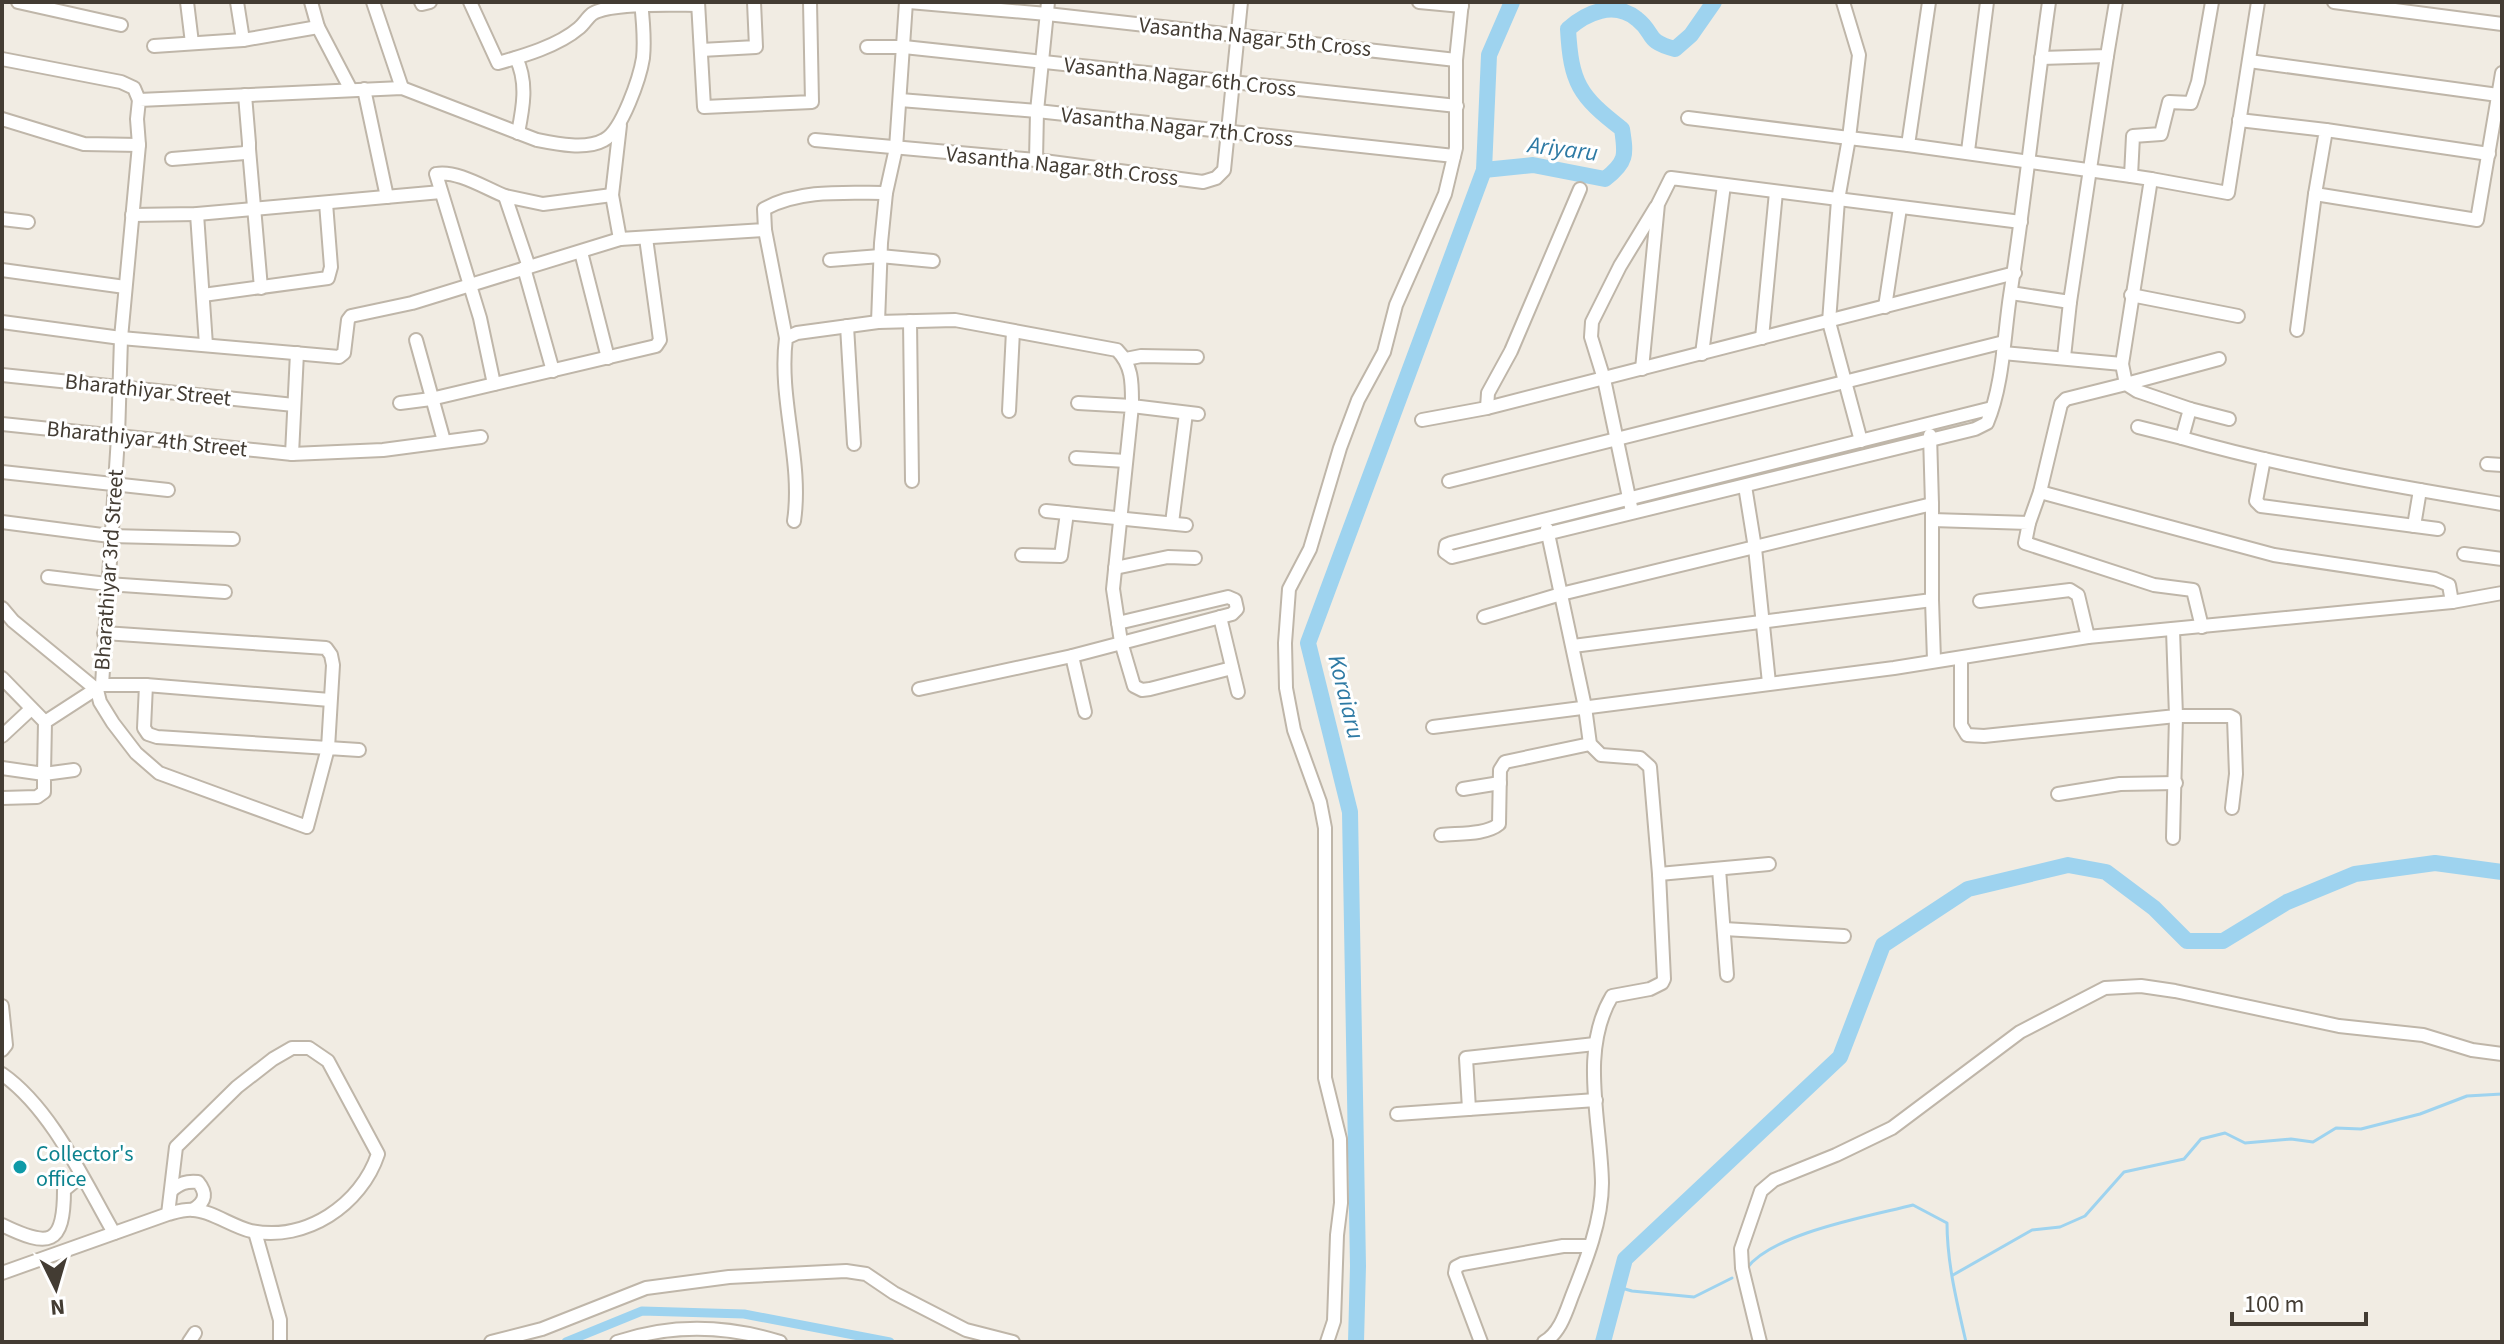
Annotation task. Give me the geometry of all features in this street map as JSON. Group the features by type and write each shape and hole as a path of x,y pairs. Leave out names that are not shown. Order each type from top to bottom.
{"street":[{"path":"18,2 121,25"},
{"path":"187,2 192,43"},
{"path":"237,2 243,40"},
{"path":"311,2 318,27 357,90 387,197"},
{"path":"373,2 402,88"},
{"path":"421,2 430,2"},
{"path":"470,2 498,63 566,37 591,14 601,11 641,4 698,4 704,107 812,102 810,2"},
{"path":"701,50 756,47 754,2"},
{"path":"878,322 880,256 886,193 896,148 908,2"},
{"name":"Vasantha Nagar 5th Cross","path":"908,2 1047,8 1238,35 1456,60"},
{"path":"1229,133 1241,2"},
{"path":"1327,1342 1334,1321 1341,1191 1340,1139 1325,1078 1325,828 1320,802 1294,730 1286,688 1285,643 1289,589 1310,549 1358,400 1384,352 1396,305 1445,194 1454,156 1456,60 1462,4 1419,2"},
{"path":"1843,2 1859,55 1838,200 1829,322 1861,441"},
{"path":"1908,145 1929,2"},
{"path":"1968,151 1987,2"},
{"path":"1992,408 1451,543 1446,545 1445,552 1452,557 1549,535 1983,427 1992,408 2015,273 2046,2"},
{"path":"2064,357 2116,2"},
{"path":"2131,176 2133,136 2161,134 2169,102 2191,103 2198,82 2212,2"},
{"path":"1688,118 1968,151 2228,193 2258,2"},
{"path":"2334,2 2502,24"},
{"path":"620,239 612,195 620,125 642,61 641,4"},
{"path":"1036,160 1037,111 1047,8"},
{"path":"154,46 243,40 318,27"},
{"name":"Vasantha Nagar 6th Cross","path":"867,47 904,47 1457,106"},
{"path":"2041,58 2107,56"},
{"path":"516,58 523,76 524,99 518,133"},
{"path":"2,59 121,82 134,88 139,100 402,88 518,133 559,144 595,144 608,138 620,125"},
{"path":"2249,61 2498,95"},
{"path":"2315,194 2477,220 2502,73"},
{"path":"245,95 261,288"},
{"name":"Bharathiyar 3rd Street","path":"45,722 100,687 118,437 121,338 139,145 139,100"},
{"name":"Vasantha Nagar 7th Cross","path":"900,100 1037,111 1454,156"},
{"path":"2,119 84,144 139,145"},
{"path":"2239,120 2489,154"},
{"path":"2297,330 2326,130"},
{"name":"Vasantha Nagar 8th Cross","path":"815,140 1036,160 1203,182 1216,178 1224,170 1229,133"},
{"path":"172,159 240,154 249,149"},
{"path":"494,384 471,285 435,177 439,172 505,196 543,204 612,195"},
{"path":"1633,514 1604,379 1591,337 1592,322 1671,178 2021,222"},
{"path":"2151,179 2122,364 2126,384 2137,391 2229,419"},
{"path":"1702,354 1724,185"},
{"path":"1487,408 1488,393 1511,351 1580,189"},
{"path":"132,215 197,214 441,192"},
{"path":"1762,338 1776,192"},
{"path":"794,521 797,502 787,391 786,338 765,230 764,209 775,203 817,194 886,193"},
{"path":"505,196 553,371"},
{"path":"203,295 328,278 331,267 326,203"},
{"path":"1642,369 1658,204"},
{"path":"1885,307 1900,208"},
{"path":"197,214 206,345"},
{"path":"2,219 28,222"},
{"path":"2,322 121,338 339,357 344,353 351,316 412,303 620,239 765,230"},
{"path":"400,403 431,399 553,371 660,343 646,238"},
{"path":"581,252 608,358"},
{"path":"830,260 880,256 933,261"},
{"path":"2,270 125,287"},
{"path":"1422,420 1487,408 1604,379 2015,273"},
{"path":"2011,293 2070,302"},
{"path":"2131,295 2238,316"},
{"path":"786,338 797,333 878,322 955,320 1117,350 1126,359 1132,380 1132,406 1113,589 1121,642 1137,689 1150,689 1232,668"},
{"path":"910,321 912,481"},
{"path":"847,326 854,444"},
{"path":"1009,411 1013,331"},
{"path":"416,340 444,441"},
{"path":"1449,481 1845,381 2003,347 2122,364"},
{"path":"292,454 297,353"},
{"path":"1126,359 1141,356 1197,357"},
{"path":"2202,627 2193,590 2154,585 2025,543 2061,404 2066,399 2219,359"},
{"name":"Bharathiyar Street","path":"2,374 294,405"},
{"path":"1078,403 1192,414 1172,523"},
{"path":"2182,438 2190,409"},
{"name":"Bharathiyar 4th Street","path":"2,424 292,454 383,450 481,437"},
{"path":"1930,424 1934,660"},
{"path":"2138,427 2264,459 2502,504"},
{"path":"1076,458 1126,461"},
{"path":"2264,459 2256,501 2261,506 2438,529"},
{"path":"2487,464 2502,465"},
{"path":"2,472 168,490"},
{"path":"1745,486 1755,548 1769,683"},
{"path":"2414,526 2420,490"},
{"path":"2040,492 2274,555 2435,579 2449,585 2452,602"},
{"path":"1484,617 1561,594 1932,504"},
{"path":"1046,511 1186,525"},
{"path":"1022,555 1061,556 1067,513"},
{"path":"1544,1342 1561,1324 1590,1246 1602,1186 1595,1044 1612,996 1650,989 1664,979 1650,767 1640,758 1601,755 1590,744 1573,646 1545,520"},
{"path":"1932,520 2029,523"},
{"path":"2,522 110,536 233,539"},
{"path":"2464,554 2502,559"},
{"path":"1115,568 1168,557 1195,558"},
{"path":"48,577 225,592"},
{"path":"1980,601 2070,590 2078,595 2088,637"},
{"path":"1433,727 1894,668 1934,660 1961,659 2088,637 2452,602 2502,593"},
{"path":"919,689 1072,656 1220,617 1237,609 1235,600 1228,597 1118,623"},
{"path":"1573,646 1932,600"},
{"path":"2,608 13,621 100,687 146,685 330,700"},
{"path":"1220,617 1238,692"},
{"path":"2173,630 2176,716 2173,838"},
{"path":"100,687 100,702 131,746 159,773 307,827 328,748 333,665 326,648 104,633"},
{"path":"1072,656 1085,712"},
{"path":"1961,659 1961,725 1967,735 1984,736 2176,716 2234,718 2236,774 2232,808"},
{"path":"2,678 45,722 44,792 37,797 2,798"},
{"path":"146,685 144,728 148,734 157,737 359,750"},
{"path":"2,699 12,688"},
{"path":"2,736 31,709"},
{"path":"131,746 148,734"},
{"path":"1441,835 1496,828 1500,818 1500,770 1505,762 1590,744"},
{"path":"2,768 44,774 74,770"},
{"path":"1463,789 1500,783"},
{"path":"2058,794 2120,784 2176,783"},
{"path":"1659,874 1769,864"},
{"path":"1719,869 1727,975"},
{"path":"1724,929 1844,936"},
{"path":"1760,1342 1742,1268 1741,1249 1761,1191 1774,1180 1892,1128 2020,1032 2105,988 2141,986 2175,991 2339,1026 2423,1035 2472,1050 2502,1054"},
{"path":"2,1006 6,1045 2,1050"},
{"path":"1469,1109 1466,1058 1595,1044"},
{"path":"168,1214 176,1147 237,1087 292,1048 309,1048 328,1061 378,1154 374,1167 352,1199 310,1226 282,1233 255,1232 235,1227 194,1209"},
{"path":"2,1074 36,1108 114,1233"},
{"path":"1397,1114 1596,1100"},
{"path":"2,1225 39,1240 55,1235 62,1227 64,1190 81,1176"},
{"path":"2,1273 168,1214 194,1209 202,1204 205,1197 198,1182 178,1184 171,1191"},
{"path":"255,1232 280,1320 280,1342"},
{"path":"1481,1342 1455,1273 1456,1267 1563,1246 1590,1246"},
{"path":"491,1342 542,1329 646,1288 729,1277 846,1271 866,1274 894,1293 966,1330 1013,1342"},
{"path":"617,1342 657,1330 726,1329 780,1342"}],"waterway":[{"name":"Koraiaru","path":"1356,1342 1358,1266 1350,812 1308,643 1484,170 1489,55 1512,2"},
{"name":"Ariyaru","path":"1484,170 1533,165 1605,179 1621,163 1624,145 1622,129 1596,107 1580,87 1572,63 1568,29 1592,14 1619,10 1643,24 1654,40 1675,49 1691,35 1714,2"},
{"path":"1603,1342 1625,1259 1840,1057 1883,945 1968,889 2068,865 2106,872 2154,908 2187,941 2223,941 2287,902 2355,874 2435,863 2502,872"},
{"path":"1953,1275 2032,1230 2060,1227 2085,1216 2124,1172 2184,1159 2201,1139 2225,1133 2245,1143 2291,1139 2313,1142 2336,1128 2361,1129 2420,1114 2467,1096 2502,1094"},
{"path":"1747,1268 1778,1245 1800,1236 1913,1205 1947,1223 1951,1268 1966,1342"},
{"path":"1618,1287 1694,1297 1732,1278"},
{"path":"566,1342 642,1311 744,1314 890,1342"}],"place":[{"name":"Collector's office","path":"20,1167"}]}
